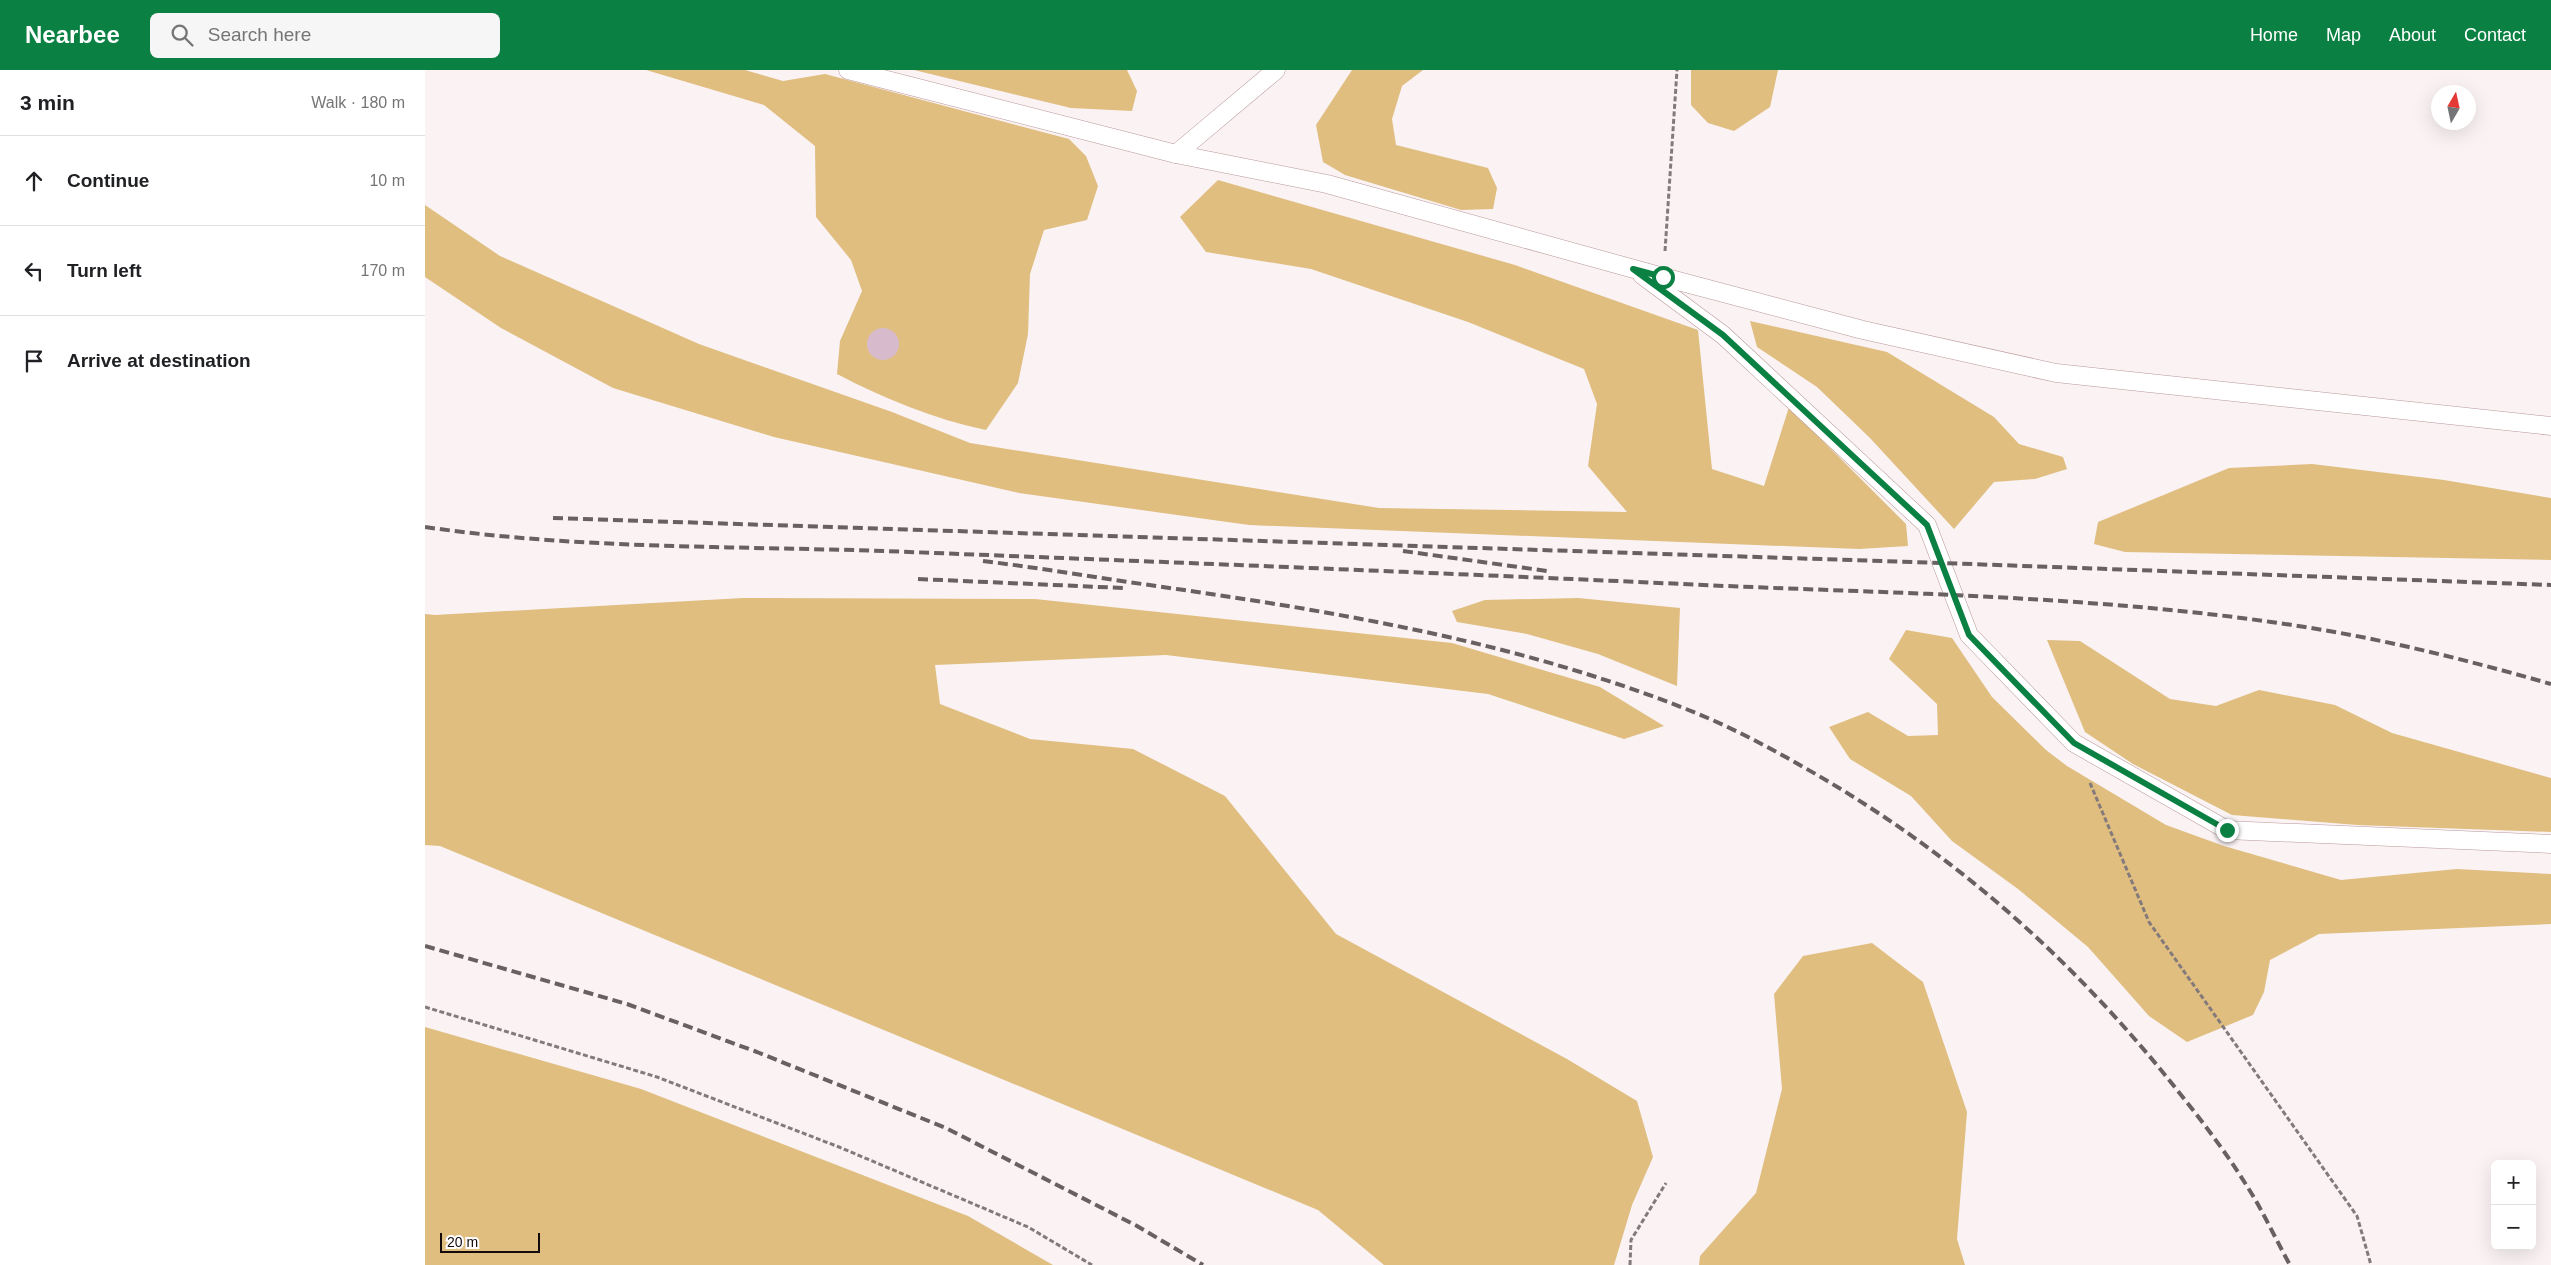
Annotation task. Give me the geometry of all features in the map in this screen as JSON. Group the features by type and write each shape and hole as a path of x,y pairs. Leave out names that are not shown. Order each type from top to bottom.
{"lane":[{"path":"848,70 1176,154 1327,184 1633,269 1863,330 2056,373 2551,426"},
{"path":"1176,154 1276,70"},
{"path":"1633,269 1723,335 1927,525 1969,635 2074,743 2227,830 2551,844"}],"path":[{"path":"1663,277 1677,70"},
{"path":"2074,743 2149,922 2357,1216 2371,1265"},
{"path":"425,1007 657,1077 812,1136 1028,1227 1092,1265"},
{"path":"1630,1265 1631,1240 1666,1182"}],"shaded area":[{"path":"646,70 745,70 783,81 825,74 1069,139 1086,156 1098,186 1087,220 1044,230 1030,274 1028,334 1018,383 986,430 910,407 873,392 837,374 840,341 862,291 851,260 816,217 815,146 764,105"},
{"path":"914,70 1127,70 1137,91 1132,111 1071,108"},
{"path":"1352,70 1423,70 1402,86 1392,119 1396,145 1488,168 1497,188 1493,209 1461,210 1345,175 1323,162 1316,125"},
{"path":"1691,70 1778,70 1770,107 1734,131 1708,123 1691,105"},
{"path":"1218,180 1515,265 1698,330 1712,469 1764,486 1789,407 1906,524 1908,546 1859,549 1249,525 1019,493 774,437 613,388 501,328 425,277 425,205 500,256 699,344 892,412 970,443 1379,508 1627,512 1588,466 1597,404 1584,369 1468,322 1311,269 1206,252 1180,217"},
{"path":"1750,321 1887,352 1994,417 2019,444 2063,457 2067,469 2035,479 1994,482 1954,529 1870,438 1817,387 1757,347"},
{"path":"2312,464 2444,480 2551,498 2551,560 2125,552 2094,544 2098,522 2229,468"},
{"path":"743,598 1035,599 1452,643 1600,687 1664,726 1624,739 1488,694 1166,655 935,665 940,704 1030,739 1133,749 1225,796 1336,934 1567,1059 1637,1101 1653,1157 1632,1205 1614,1265 1384,1265 1318,1210 440,846 425,845 425,614 435,615"},
{"path":"1578,598 1680,608 1677,686 1598,654 1527,634 1457,622 1452,611 1485,600"},
{"path":"1906,630 1952,638 1992,697 2046,750 2067,766 2166,825 2224,846 2341,880 2457,869 2551,874 2551,924 2319,934 2270,960 2264,992 2253,1015 2187,1042 2149,1016 2088,947 2018,889 1952,841 1911,796 1850,759 1829,727 1868,712 1908,736 1938,735 1937,704 1889,659"},
{"path":"2047,640 2080,641 2170,699 2216,706 2259,690 2335,705 2392,733 2551,778 2551,832 2357,825 2232,815 2133,764 2085,732"},
{"path":"1872,943 1923,982 1967,1112 1957,1239 1965,1265 1699,1265 1700,1256 1756,1193 1782,1089 1774,994 1803,956"},
{"path":"425,1027 641,1089 968,1216 1053,1265 425,1265"}],"building":[{"path":"883,328 895,332 899,344 895,356 883,360 871,356 867,344 871,332"}],"railway":[{"path":"553,518 1942,563 2551,585"},
{"path":"425,527 482,534 597,543 884,551 1200,563 2016,598 2089,603 2233,617 2336,632 2429,652 2551,684"},
{"path":"1403,551 1547,571"},
{"path":"983,561 1306,609 1435,634 1498,649 1562,666 1624,686 1703,716 1770,749 1868,806 1915,838 1960,872 2045,945 2124,1026 2194,1111 2251,1193 2290,1265"},
{"path":"918,579 1123,588"},
{"path":"425,946 627,1004 757,1052 946,1128 1137,1226 1203,1265"}],"route":[{"path":"1663,277 1633,269 1723,335 1927,525 1969,635 2074,743 2227,830"}]}
